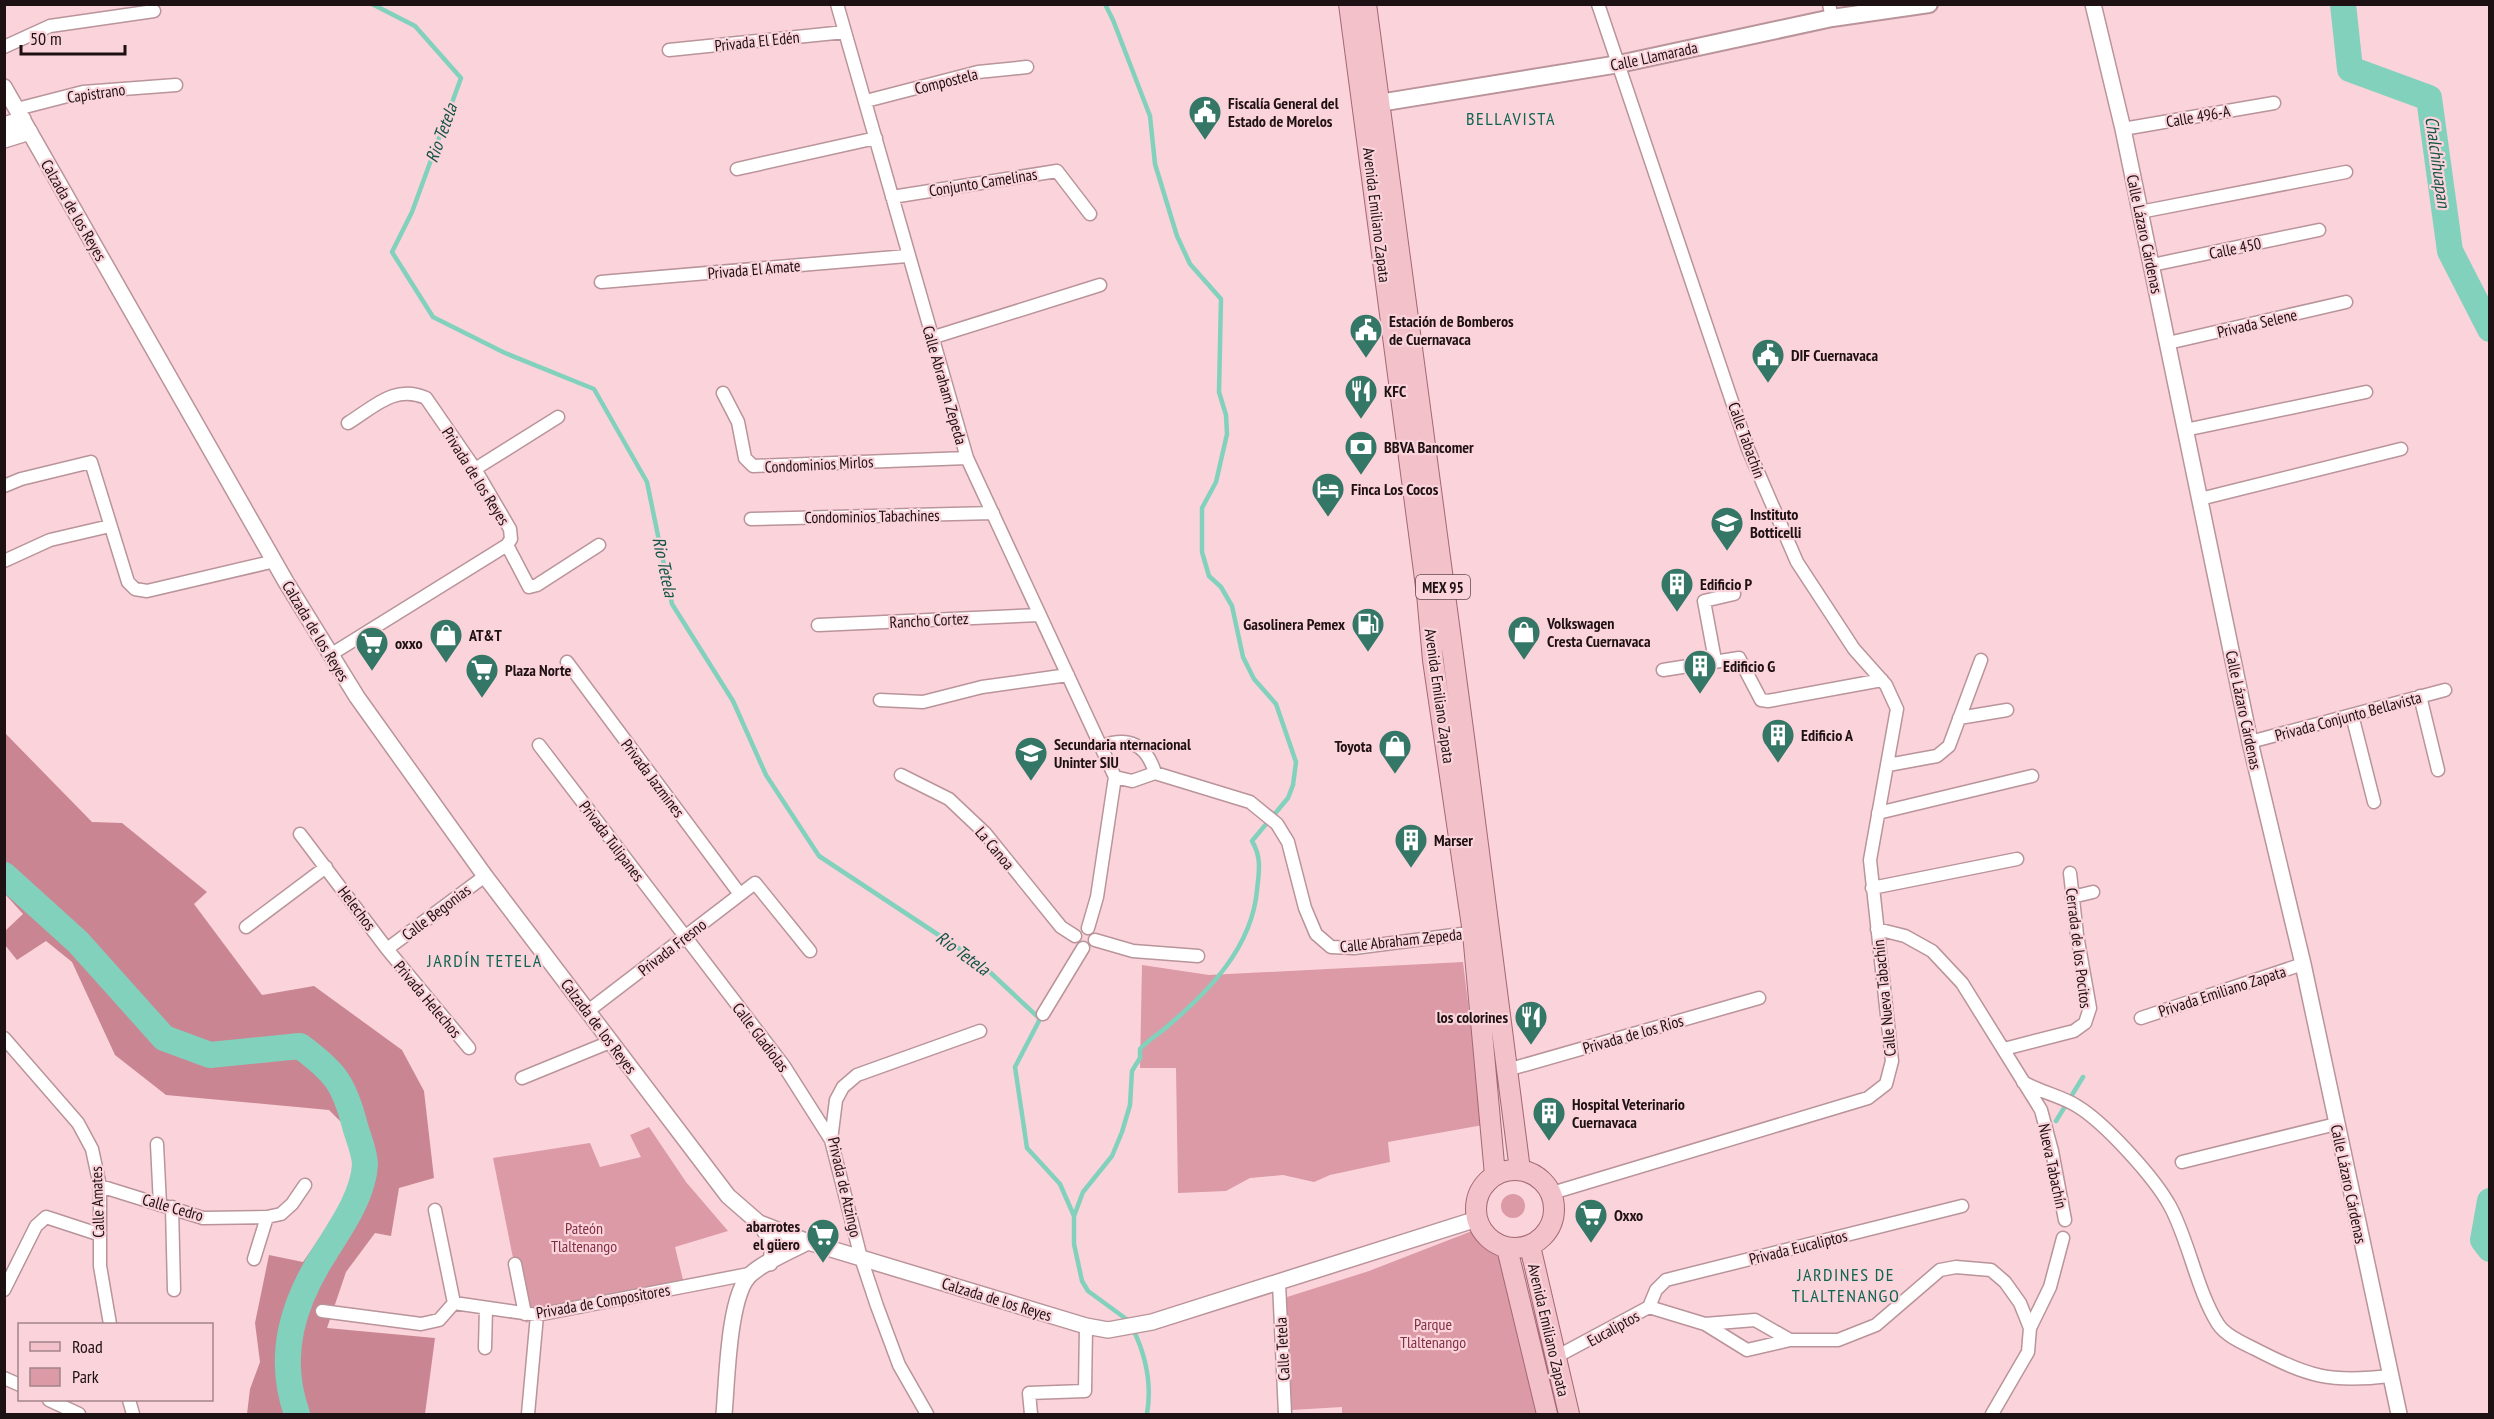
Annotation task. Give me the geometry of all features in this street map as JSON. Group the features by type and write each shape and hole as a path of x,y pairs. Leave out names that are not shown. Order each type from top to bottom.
{"main road":[{"name":"Avenida Emiliano Zapata","path":"1349,4 1482,932 1507,1070 1520,1170"},
{"name":"Avenida Emiliano Zapata","path":"1366,4 1438,620"},
{"name":"Calle Llamarada","path":"1379,103 1619,64 1830,11 1929,4"},
{"name":"Avenida Emiliano Zapata","path":"1482,932 1495,1175"},
{"path":"1507,1170 1520,1170 1533,1174 1544,1182 1552,1193 1554,1203 1552,1224 1539,1241 1530,1246 1508,1248 1488,1238 1477,1219 1479,1194 1495,1175 1507,1170"},
{"name":"Avenida Emiliano Zapata","path":"1530,1246 1569,1414"},
{"name":"Avenida Emiliano Zapata","path":"1508,1248 1547,1414"}],"street":[{"path":"90,4 98,17"},
{"name":"Calle Abraham Zepeda","path":"837,4 866,101 907,256 967,458 1115,777"},
{"name":"Calle Tabachín","path":"1598,4 1748,449 1797,562 1854,649 1882,680 1893,697 1897,709 1870,860 1877,929"},
{"name":"Calle Lázaro Cárdenas","path":"2093,4 2123,129 2169,343 2250,742 2303,964 2399,1414"},
{"path":"4,47 50,26 98,17 154,11"},
{"name":"Privada El Edén","path":"669,50 845,32"},
{"name":"Compostela","path":"866,101 978,72 1027,67"},
{"name":"Capistrano","path":"24,120 83,92 176,85"},
{"name":"Calzada de los Reyes","path":"4,87 275,561 330,655 371,718 485,876 728,1196 759,1223 863,1262 1103,1330 1128,1328 1152,1322 1477,1219"},
{"name":"Calle 496-A","path":"2123,129 2274,103"},
{"path":"4,125 24,120"},
{"path":"4,140 24,120"},
{"path":"737,169 876,138"},
{"name":"Conjunto Camelinas","path":"892,197 1057,171 1090,214"},
{"path":"2140,212 2346,172"},
{"name":"Calle 450","path":"2152,265 2319,230"},
{"name":"Privada El Amate","path":"601,282 907,256"},
{"path":"931,338 1100,285"},
{"name":"Privada Selene","path":"2169,343 2346,302"},
{"name":"Privada de los Reyes","path":"330,655 507,544 511,539 510,529 475,469 426,398 413,392 397,393 348,423"},
{"path":"2185,430 2366,392"},
{"name":"Condominios Mirlos","path":"723,393 738,422 745,458 753,466 967,458"},
{"path":"475,469 558,417"},
{"path":"2200,499 2401,449"},
{"path":"4,486 21,479 91,462 128,582 135,589 147,591 275,561"},
{"name":"Condominios Tabachines","path":"751,519 993,513"},
{"path":"4,561 50,540 111,526"},
{"path":"507,544 530,587 537,585 599,544"},
{"path":"1715,660 1704,601 1734,594"},
{"name":"Rancho Cortez","path":"818,625 1040,615"},
{"path":"1664,670 1738,658 1756,694 1761,700 1768,701 1882,680"},
{"path":"1888,765 1937,756 1949,746 1981,660"},
{"name":"Privada Jazmines","path":"567,662 739,893"},
{"path":"880,700 923,702 982,687 1068,675"},
{"name":"Privada Conjunto Bellavista","path":"2250,742 2445,690"},
{"path":"2420,696 2438,770"},
{"path":"1959,718 2007,710"},
{"path":"2352,715 2374,802"},
{"path":"1088,928 1097,897 1115,777 1132,781 1155,773 1151,759 1130,742 1117,741 1102,746"},
{"name":"Privada Tulipanes","path":"539,745 685,937"},
{"name":"Calle Abraham Zepeda","path":"1155,773 1250,802 1277,824 1287,842 1305,908 1316,934 1331,947 1354,948 1482,932"},
{"name":"La Canoa","path":"901,775 949,799 985,833 1054,921 1075,936"},
{"path":"1878,813 2032,776"},
{"name":"Helechos","path":"300,834 387,949"},
{"path":"1872,888 2018,859"},
{"path":"246,927 326,867"},
{"name":"Cerrada de los Pocitos","path":"2004,1048 2074,1030 2085,1023 2090,1008 2070,873"},
{"name":"Calle Begonias","path":"387,949 485,876"},
{"name":"Privada Fresno","path":"588,1011 755,883 810,951"},
{"path":"2072,897 2093,892"},
{"path":"1088,928 1094,933 1095,940 1091,947 1083,948 1077,943 1075,936 1080,929 1088,928"},
{"name":"Calle Nueva Tabachín","path":"1552,1193 1868,1098 1886,1084 1892,1061 1877,929 1905,936 1932,951 1962,983 2023,1082"},
{"name":"Calle Gladiolas","path":"685,937 784,1066 831,1140"},
{"path":"1095,940 1133,951 1198,956"},
{"path":"1043,1014 1083,948"},
{"name":"Privada Helechos","path":"387,949 469,1048"},
{"name":"Privada Emiliano Zapata","path":"2141,1018 2303,964"},
{"name":"Privada de los Ríos","path":"1507,1070 1759,998"},
{"name":"Privada de Atzingo","path":"927,1414 899,1365 863,1262 831,1140 836,1100 843,1087 857,1075 981,1032"},
{"path":"522,1078 610,1042"},
{"name":"Calle Amates","path":"6,1044 78,1123 93,1149 100,1186 98,1234 102,1288 110,1323"},
{"path":"2023,1082 2078,1106 2134,1160 2169,1205 2219,1325 2237,1340 2299,1371 2344,1380 2390,1376"},
{"name":"Nueva Tabachín","path":"2023,1082 2041,1110 2052,1151 2065,1220"},
{"path":"2182,1162 2336,1124"},
{"path":"158,1144 174,1290"},
{"name":"Calle Cedro","path":"100,1186 203,1218 267,1217 281,1214 292,1204 305,1185"},
{"name":"Privada Eucaliptos","path":"1649,1307 1656,1290 1666,1280 1962,1206"},
{"path":"322,1311 422,1324 439,1320 454,1303 435,1210"},
{"path":"4,1290 36,1226 46,1217 98,1234"},
{"path":"254,1259 267,1217"},
{"path":"759,1223 772,1239 774,1253 770,1263"},
{"path":"1992,1414 2028,1352 2030,1328 2050,1287 2063,1238"},
{"path":"724,1414 732,1323 737,1301 749,1274 808,1242"},
{"path":"514,1264 531,1315 528,1414"},
{"name":"Eucaliptos","path":"1556,1357 1649,1307 1705,1324 1747,1350 1790,1340 1838,1340 1876,1325 1940,1270 1956,1267 1991,1270 2005,1282 2020,1303 2030,1328"},
{"name":"Privada de Compositores","path":"454,1303 531,1315 749,1274"},
{"name":"Calle Tetela","path":"1279,1283 1285,1414"},
{"path":"485,1348 486,1308"},
{"name":"Eucaliptos","path":"1705,1324 1755,1320 1790,1340"},
{"path":"1031,1414 1029,1393 1085,1391 1086,1326"},
{"path":"4,1378 18,1384"},
{"path":"57,1401 79,1414"}],"green space":[{"path":"1463,962 1483,1125 1388,1142 1390,1162 1330,1175 1314,1182 1283,1175 1250,1178 1226,1191 1178,1193 1176,1068 1140,1068 1142,965 1209,975"},
{"name":"Pateón Tlaltenango","path":"649,1127 686,1182 728,1231 675,1247 686,1292 634,1304 537,1315 526,1323 493,1158 590,1143 600,1167 641,1157 630,1135"},
{"path":"1513,1194 1518,1195 1524,1201 1524,1211 1518,1217 1513,1218 1508,1217 1502,1211 1501,1206 1502,1201 1508,1195"},
{"name":"Parque Tlaltenango","path":"1472,1231 1482,1244 1500,1254 1537,1414 1342,1414 1342,1407 1291,1410 1284,1298 1369,1271"}],"shaded area":[{"path":"5,733 92,822 122,823 207,892 194,904 262,995 314,986 402,1050 424,1091 434,1178 399,1188 391,1236 375,1233 346,1272 327,1328 435,1338 425,1414 247,1414 250,1389 260,1362 255,1323 269,1255 303,1262 351,1192 354,1167 346,1127 329,1110 166,1095 115,1055 72,962 46,941 17,960 5,945 5,931 23,914 5,894"}],"waterway":[{"name":"Rio Tetela","path":"372,4 415,26 461,78 412,212 392,252 433,317 505,353 594,389 647,482 672,604 733,701 766,775 819,856 978,961 1040,1019 1015,1067 1027,1148 1060,1184 1074,1216"},
{"path":"1105,4 1150,116 1155,164 1177,236 1190,264 1221,299 1219,392 1226,415 1227,434 1216,482 1202,508 1202,552 1209,576 1221,587 1232,606 1243,657 1254,679 1276,704 1296,762 1293,785 1288,798 1252,841 1259,859 1257,890 1247,930 1238,949 1214,982 1140,1049 1140,1058 1132,1071 1130,1105 1122,1132 1112,1156 1083,1192 1074,1216 1074,1244 1082,1281 1088,1291 1129,1321"},
{"name":"Chalchihuapan","path":"2343,4 2350,69 2429,98 2450,251 2490,329"},
{"path":"4,875 78,942 164,1038 210,1055 300,1046 330,1071 342,1089 351,1111 365,1165 356,1200 314,1270 297,1309 291,1330 288,1371 297,1414"},
{"path":"2056,1121 2083,1077"},
{"name":"Chalchihuapan","path":"2490,1201 2483,1240 2490,1249"},
{"path":"1133,1329 1147,1371 1149,1392 1147,1414"}],"place":[{"name":"Fiscalía General del Estado de Morelos","path":"1205,141"},
{"name":"Estación de Bomberos de Cuernavaca","path":"1366,359"},
{"name":"DIF Cuernavaca","path":"1768,384"},
{"name":"KFC","path":"1361,420"},
{"name":"BBVA Bancomer","path":"1361,476"},
{"name":"Finca Los Cocos","path":"1328,518"},
{"name":"Instituto Botticelli","path":"1727,552"},
{"name":"Edificio P","path":"1677,613"},
{"name":"Gasolinera Pemex","path":"1368,653"},
{"name":"Volkswagen Cresta Cuernavaca","path":"1524,661"},
{"name":"AT&T","path":"446,664"},
{"name":"oxxo","path":"372,672"},
{"name":"Edificio G","path":"1700,695"},
{"name":"Plaza Norte","path":"482,699"},
{"name":"Edificio A","path":"1778,764"},
{"name":"Toyota","path":"1395,775"},
{"name":"Secundaria nternacional Uninter SIU","path":"1031,782"},
{"name":"Marser","path":"1411,869"},
{"name":"los colorines","path":"1531,1046"},
{"name":"Hospital Veterinario Cuernavaca","path":"1549,1142"},
{"name":"Oxxo","path":"1591,1244"},
{"name":"abarrotes el güero","path":"823,1264"}],"district":[{"name":"BELLAVISTA","path":"1511,118"},
{"name":"JARDÍN TETELA","path":"485,960"},
{"name":"JARDINES DE TLALTENANGO","path":"1846,1284"}]}
